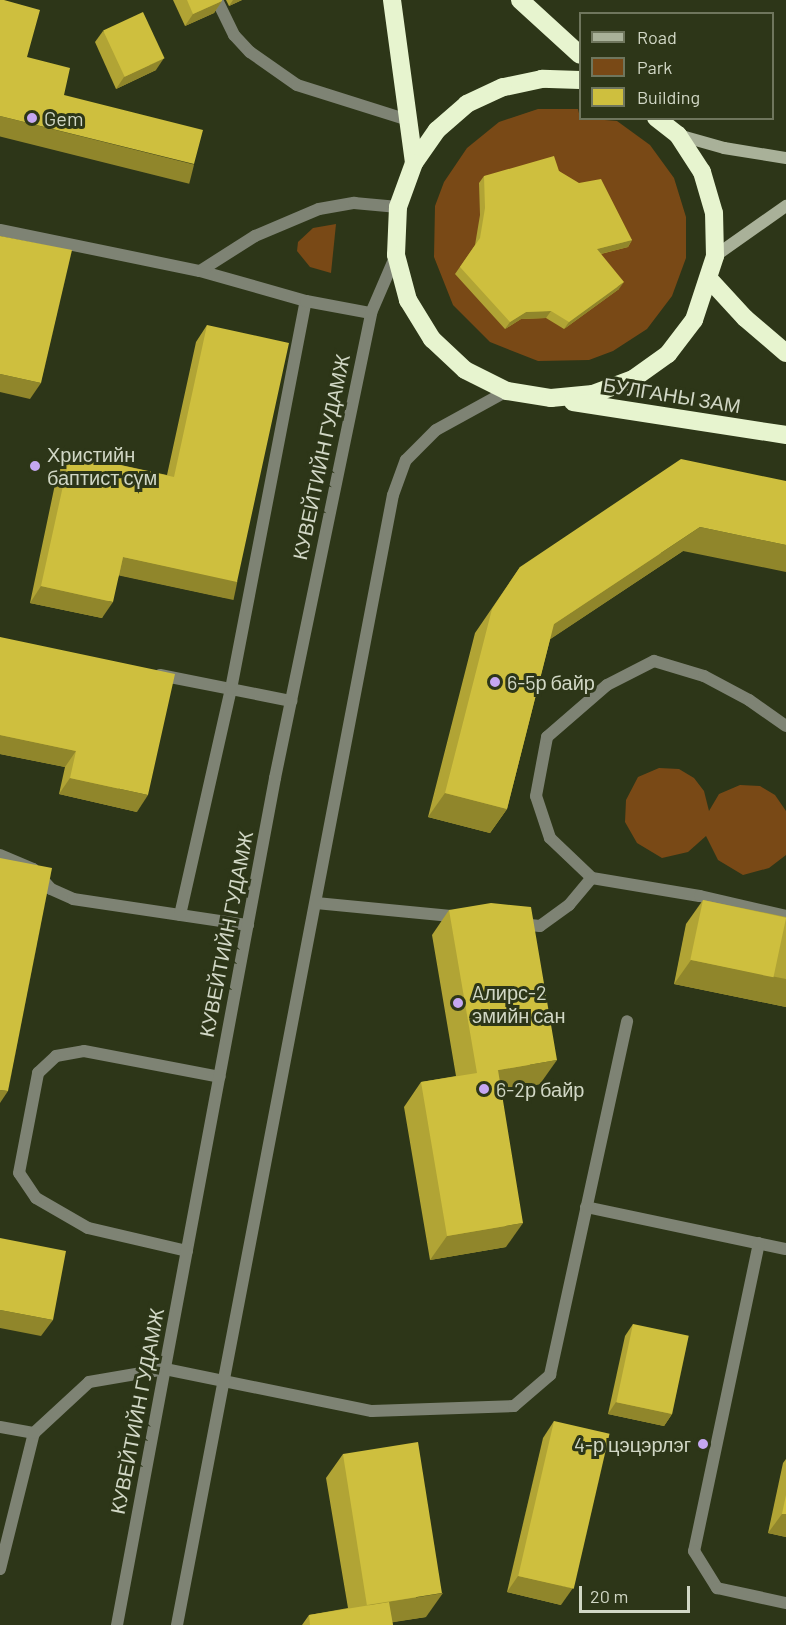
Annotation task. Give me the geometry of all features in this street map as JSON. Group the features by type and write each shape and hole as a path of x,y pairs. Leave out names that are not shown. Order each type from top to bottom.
{"highway":[{"path":"392,0 414,163"},
{"path":"520,0 579,54"},
{"path":"579,80 542,78 503,87 476,100 437,130 414,163 398,207 396,255 408,300 432,339 465,370 507,391 551,398 593,394 633,379 668,354 694,320 710,280 715,256 714,213 702,172 678,135 659,120"},
{"path":"710,280 745,318 786,353"},
{"name":"БУЛГАНЫ ЗАМ","path":"551,398 786,435"}],"street":[{"path":"217,0 234,35 250,52 297,85 408,120"},
{"path":"678,135 724,148 786,158"},
{"path":"200,271 255,236 319,209 354,203 398,207"},
{"path":"715,256 786,206"},
{"path":"0,230 200,271 306,301 371,313"},
{"name":"КУВЕЙТИЙН ГУДАМЖ","path":"117,1625 291,701 371,313 396,255"},
{"path":"180,915 231,689 306,301"},
{"path":"177,1625 393,495 406,460 436,430 507,391"},
{"path":"786,726 749,699 704,676 654,662 607,685 547,737 536,796 550,838 592,878 700,896 786,916"},
{"path":"149,672 291,701"},
{"path":"0,855 33,869 51,889 73,899 248,925"},
{"path":"505,922 540,926 569,905 592,878"},
{"path":"316,903 470,918"},
{"path":"0,1569 34,1433 89,1383 165,1369 225,1379 372,1411 514,1406 549,1375 627,1021"},
{"path":"187,1251 88,1228 36,1198 19,1173 38,1073 56,1056 84,1051 220,1077"},
{"path":"586,1207 786,1249"},
{"path":"759,1243 693,1551 717,1588 786,1603"},
{"path":"0,1427 34,1433"}],"green space":[{"path":"538,109 578,109 579,120 617,121 650,145 674,178 686,217 686,258 672,296 647,329 613,351 589,360 538,361 490,342 453,305 434,257 435,206 444,182 467,148 499,122"},
{"path":"336,224 331,273 310,267 297,251 298,242 313,228"},
{"path":"659,768 679,769 694,778 704,791 709,811 719,794 740,785 760,786 775,795 786,811 786,855 769,868 743,875 718,860 706,836 688,852 662,858 637,843 625,822 626,800 638,777"}],"building":[{"path":"0,0 40,10 27,57 70,68 64,95 203,130 194,164 0,116"},
{"path":"187,0 222,0 222,1 193,14"},
{"path":"143,12 165,58 125,77 103,31"},
{"path":"554,156 559,171 579,183 601,179 632,240 597,249 624,282 569,322 551,311 526,312 510,322 460,267 480,238 485,208 484,176"},
{"path":"0,236 72,250 41,383 0,374"},
{"path":"207,325 289,343 237,582 123,557 113,602 41,586 70,454 174,477"},
{"name":"6-5р байр","path":"681,459 786,481 786,545 700,527 554,624 507,809 445,793 492,609 520,567"},
{"path":"0,637 175,674 148,795 70,778 76,751 0,735"},
{"path":"0,858 52,868 8,1091 0,1090"},
{"path":"703,900 786,918 773,977 690,960"},
{"name":"6-2р байр","path":"491,903 531,907 557,1060 498,1070 523,1223 447,1236 421,1082 477,1073 449,910"},
{"path":"0,1238 66,1251 53,1320 0,1310"},
{"path":"633,1324 689,1336 672,1414 616,1402"},
{"path":"554,1421 610,1434 574,1589 518,1576"},
{"path":"418,1442 442,1593 367,1605 343,1454"},
{"path":"786,1495 786,1514 782,1514"},
{"path":"389,1602 393,1625 310,1625 309,1615"}],"place":[{"name":"Gem","path":"32,118"},
{"name":"Христийн баптист сүм","path":"35,466"},
{"name":"6-5р байр","path":"495,682"},
{"name":"Aлирс-2 эмийн сан","path":"458,1003"},
{"name":"6-2р байр","path":"484,1089"},
{"name":"4-р цэцэрлэг","path":"703,1444"}]}
